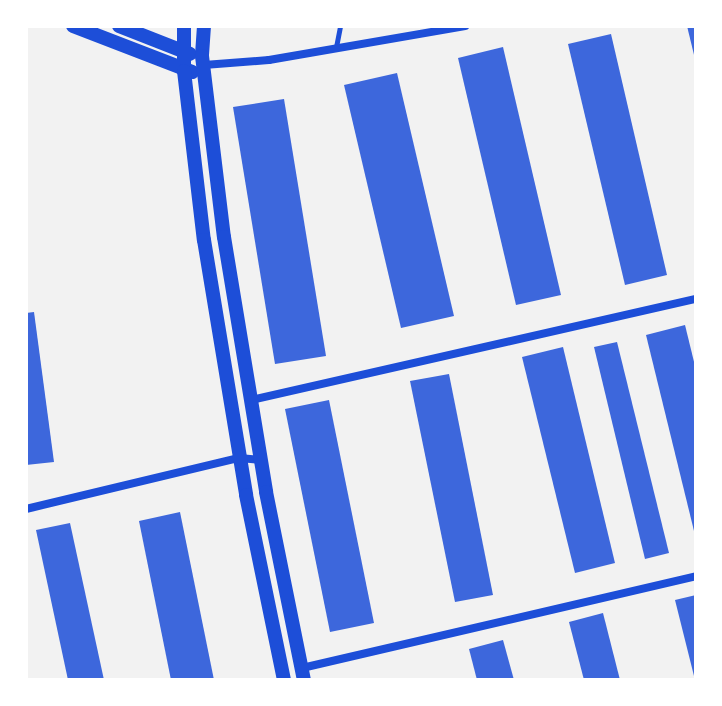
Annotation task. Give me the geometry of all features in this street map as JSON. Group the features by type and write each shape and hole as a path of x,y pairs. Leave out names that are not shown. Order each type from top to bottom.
{"main road":[{"path":"73,26 184,71 203,65"},
{"path":"119,26 182,52 203,65"},
{"path":"184,26 182,52 204,240 239,458 284,680"},
{"path":"204,26 203,65 251,400 303,674"}],"street":[{"path":"203,65 335,48 465,26"},
{"path":"251,400 696,299"},
{"path":"26,509 239,458 261,460"},
{"path":"303,674 696,576"}],"lane":[{"path":"335,48 340,26"}],"building":[{"path":"687,26 696,26 696,59 695,59"},
{"path":"611,34 667,275 625,285 568,44"},
{"path":"503,47 561,295 516,305 458,58"},
{"path":"397,73 454,316 401,328 344,85"},
{"path":"284,99 326,356 275,364 233,107"},
{"path":"34,312 54,462 26,465 26,313"},
{"path":"685,325 696,370 695,535 646,335"},
{"path":"617,342 669,553 645,559 594,347"},
{"path":"563,347 615,563 575,573 522,357"},
{"path":"449,374 493,595 455,602 410,381"},
{"path":"329,400 374,623 330,632 285,409"},
{"path":"180,512 214,680 171,680 139,521"},
{"path":"70,523 104,680 68,680 36,530"},
{"path":"696,595 696,679 695,680 675,600"},
{"path":"603,613 620,680 584,680 569,622"},
{"path":"503,640 514,680 477,680 469,649"}]}
